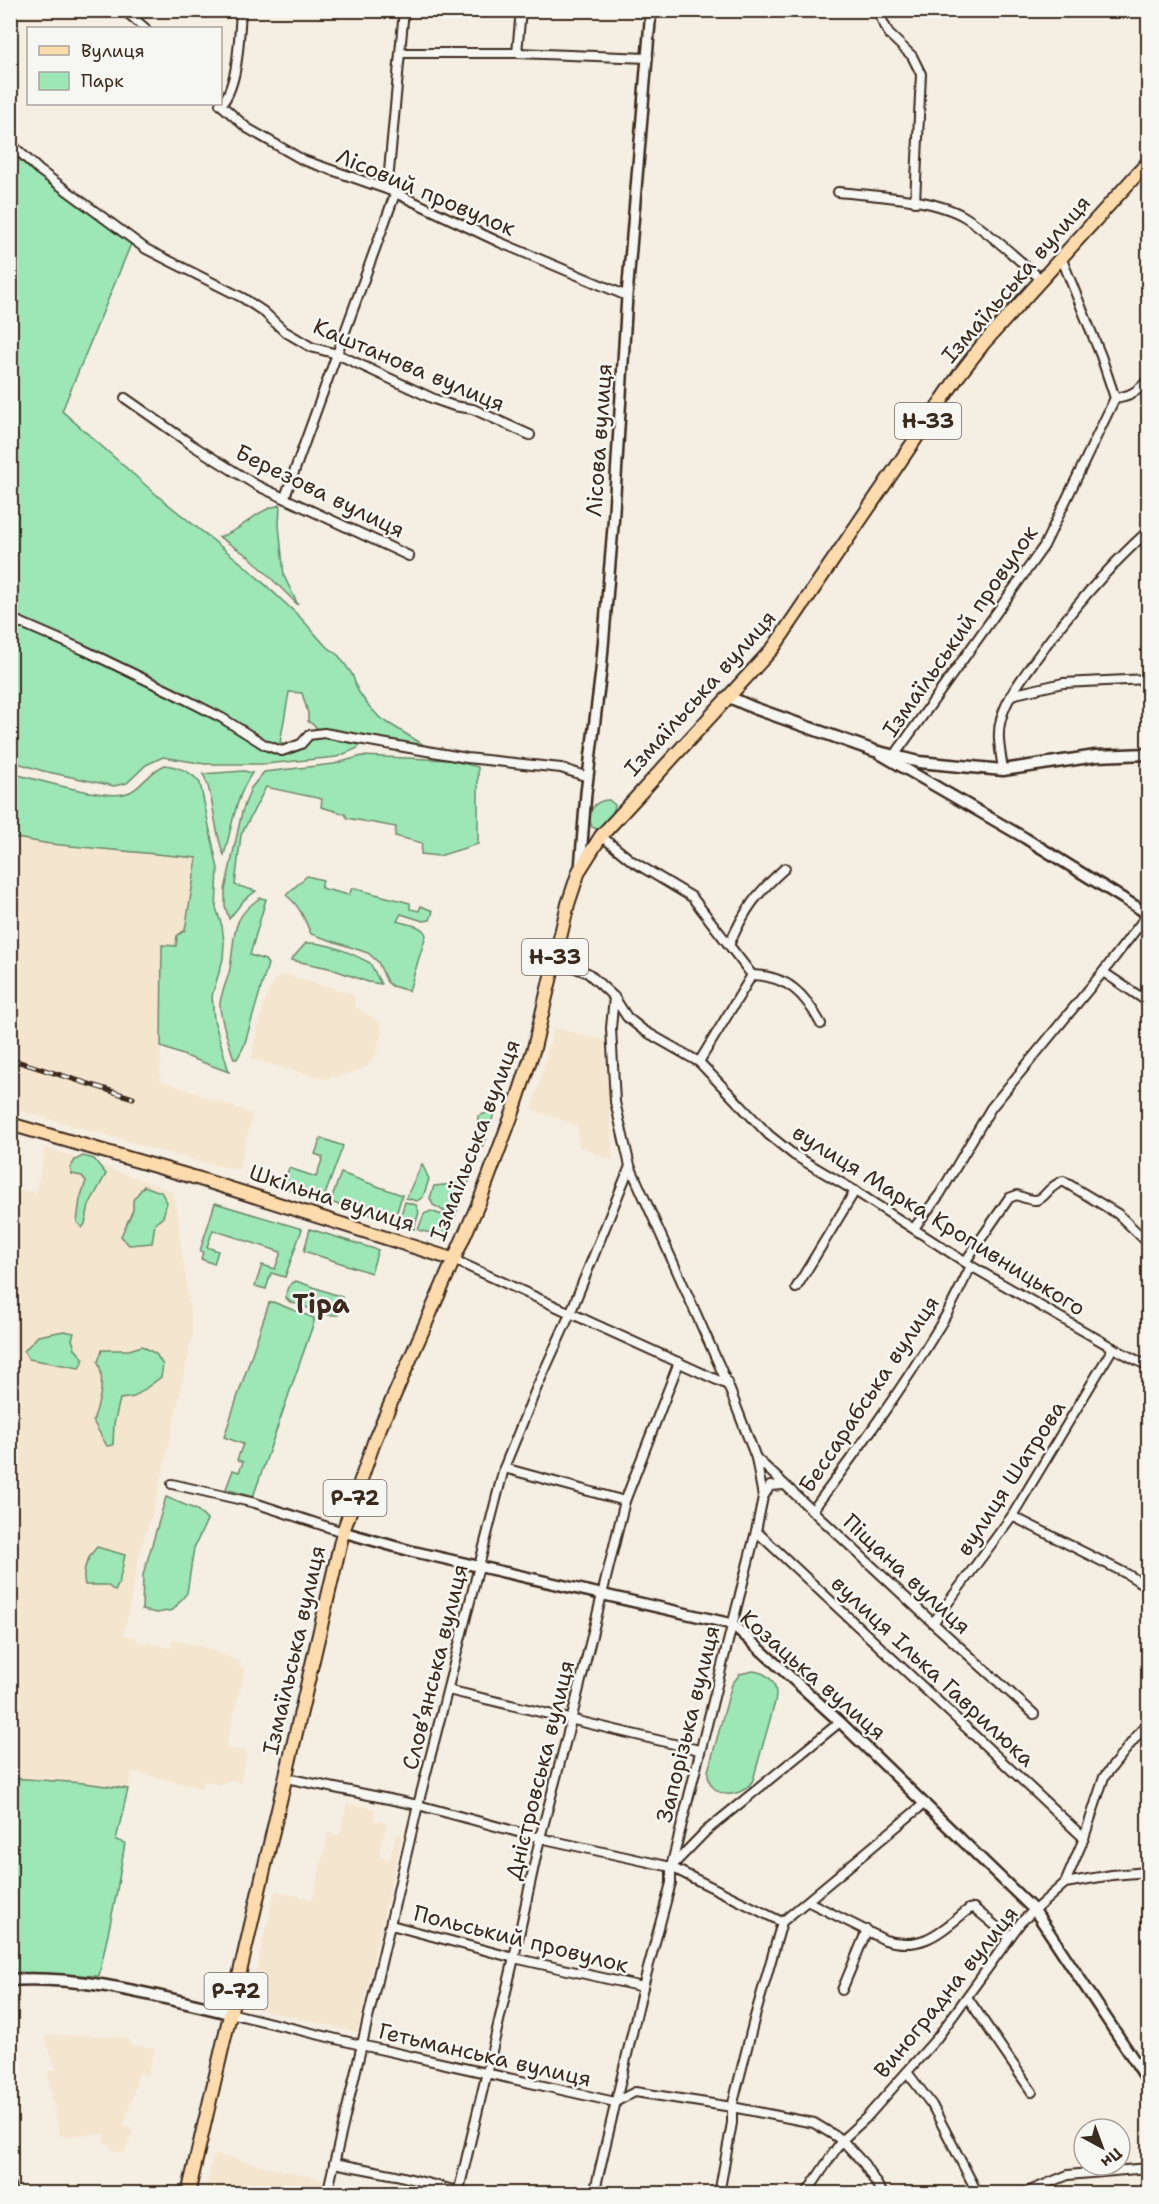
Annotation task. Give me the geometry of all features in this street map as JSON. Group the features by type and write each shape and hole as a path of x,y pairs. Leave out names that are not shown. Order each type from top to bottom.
{"main road":[{"name":"Ізмаїльська вулиця","path":"188,2193 343,1532 375,1439 452,1259 480,1200 513,1112 534,1048 568,904 579,871 601,836 774,647 958,375 1041,279 1149,162"},
{"path":"729,697 875,751 930,763 1003,770 1096,756 1149,754"},
{"name":"Шкільна вулиця","path":"10,1124 210,1182 452,1259"},
{"path":"10,1980 50,1979 86,1982 231,2013"}],"street":[{"path":"124,10 144,27"},
{"path":"222,103 228,96 232,84 241,10"},
{"path":"285,497 364,284 392,192 388,182 404,10"},
{"path":"517,53 521,10"},
{"name":"Лісова вулиця","path":"579,871 601,671 613,526 627,296 651,10"},
{"path":"877,10 889,34 912,56 921,75 915,201"},
{"path":"401,53 517,53 648,58"},
{"name":"Лісовий провулок","path":"222,105 247,128 303,160 392,192 499,243 627,296"},
{"name":"Каштанова вулиця","path":"10,143 47,176 146,249 243,298 264,312 284,331 311,347 337,354 434,399 454,406 474,409 530,435"},
{"path":"838,192 915,201 951,211 964,217 1041,279"},
{"path":"1061,257 1101,356 1115,398 1126,397 1149,381"},
{"name":"Березова вулиця","path":"125,398 256,485 409,556"},
{"name":"Ізмаїльський провулок","path":"894,756 1044,546 1115,398"},
{"path":"1003,770 998,740 1000,720 1011,694 1058,627 1114,562 1149,531"},
{"path":"10,618 162,687 222,718 265,745 282,751 301,744 309,735 324,734 467,758 561,768 588,777"},
{"path":"1011,694 1063,682 1149,679"},
{"path":"875,751 1148,914 991,1108 940,1194 914,1228"},
{"path":"601,836 632,861 692,897 752,975"},
{"path":"729,945 746,909 765,886 785,868"},
{"name":"вулиця Марка Кропивницького","path":"555,960 588,973 614,997 627,1017 643,1030 699,1062 769,1135 794,1155 855,1191 968,1264 1113,1348 1149,1366"},
{"path":"1103,972 1149,1002"},
{"path":"752,975 764,975 789,984 802,994 821,1024"},
{"path":"699,1062 752,975"},
{"name":"Запорізька вулиця","path":"594,2193 643,1987 671,1884 671,1867 699,1750 763,1497 756,1458 728,1385 630,1166 615,1102 611,1028 614,997"},
{"name":"Словʼянська вулиця","path":"327,2193 418,1805 504,1468 630,1166"},
{"name":"Бессарабська вулиця","path":"813,1511 901,1386 939,1326 968,1264 1009,1198 1017,1195 1036,1201 1063,1181 1118,1214 1149,1243"},
{"path":"796,1288 855,1191"},
{"name":"Шкільна вулиця","path":"452,1259 728,1385"},
{"name":"вулиця Шатрова","path":"933,1623 1012,1516 1113,1348"},
{"name":"Дністровська вулиця","path":"458,2192 540,1838 625,1501 679,1362"},
{"name":"Піщана вулиця","path":"756,1458 1034,1714"},
{"path":"504,1468 625,1501"},
{"name":"Козацька вулиця","path":"172,1484 255,1503 343,1532 479,1567 603,1593 732,1624 840,1722 1035,1911 1149,2081"},
{"path":"763,1497 770,1486 784,1485"},
{"path":"1012,1516 1149,1587"},
{"name":"вулиця Ілька Гаврилюка","path":"756,1531 1084,1838"},
{"path":"448,1690 699,1750"},
{"path":"671,1867 706,1831 840,1722"},
{"path":"1065,1883 1084,1838 1104,1777 1149,1722"},
{"path":"286,1778 418,1805 540,1838 671,1867 782,1922"},
{"path":"719,2193 732,2123 732,2107 782,1922 925,1803"},
{"path":"1065,1883 1112,1875 1149,1872"},
{"name":"Виноградна вулиця","path":"806,2193 842,2140 937,2038 1021,1922 1065,1883"},
{"path":"808,1902 885,1940 898,1944 915,1944 935,1934 969,1909 974,1908 1009,1937"},
{"name":"Польський провулок","path":"391,1925 514,1958 643,1987"},
{"path":"842,1990 867,1930"},
{"path":"967,1997 1032,2092"},
{"name":"Гетьманська вулиця","path":"231,2013 486,2074 615,2102 635,2092 814,2123 842,2140 864,2164 884,2193"},
{"path":"907,2072 932,2105 978,2193"},
{"path":"334,2163 469,2193"},
{"path":"1022,2193 1068,2175 1149,2168"},
{"path":"10,2185 12,2193"}],"shaded area":[{"path":"10,837 50,844 197,858 185,930 176,946 162,946 160,1080 253,1114 239,1170 196,1161 11,1108"},
{"path":"286,975 353,994 355,1006 379,1021 382,1030 376,1054 366,1067 326,1079 251,1059 263,1007 274,979"},
{"path":"554,1028 604,1040 613,1161 579,1146 577,1126 532,1109"},
{"path":"45,1148 174,1192 193,1333 158,1494 139,1556 124,1635 137,1638 137,1641 170,1648 173,1638 204,1647 241,1662 239,1667 245,1669 226,1747 247,1752 240,1783 230,1780 220,1784 204,1781 201,1788 133,1772 128,1789 84,1783 11,1778 10,1190 36,1192"},
{"path":"347,1803 375,1809 373,1820 386,1823 379,1857 390,1859 396,1834 402,1835 357,2032 248,2007 275,1891 313,1899 328,1833 340,1835"},
{"path":"48,2035 110,2036 128,2039 130,2045 155,2048 147,2075 139,2073 124,2126 133,2130 124,2154 109,2149 110,2145 103,2142 105,2134 60,2136 47,2072 56,2069 45,2037"},
{"path":"214,2154 323,2180 319,2193 205,2193"}],"green space":[{"path":"10,151 131,244 62,411 159,497 245,566 300,617 324,644 339,656 352,674 358,691 380,718 427,747 320,730 308,721 302,693 289,692 280,743 292,745 324,737 362,743 358,748 337,757 265,764 205,764 163,757 146,765 127,783 114,786 43,771 11,761"},
{"path":"280,505 279,525 284,576 298,605 250,557 219,537 235,530 263,511"},
{"path":"362,756 450,760 478,767 478,844 439,856 421,854 422,843 395,836 396,827 347,818 345,814 321,807 322,799 266,787 241,835 235,885 256,891 244,900 229,919 225,906 225,890 242,812 251,788 264,772 334,764"},
{"path":"165,765 185,771 200,783 218,869 216,908 224,942 223,959 212,996 214,1020 229,1072 161,1047 162,945 176,946 177,936 185,930 197,858 50,844 11,837 11,773 68,788 114,795 130,792"},
{"path":"244,771 252,773 238,803 224,855 210,793 203,774"},
{"path":"609,800 615,805 611,816 596,829 592,827 590,812 592,808 599,802"},
{"path":"307,876 323,880 321,888 349,895 352,888 410,903 410,909 419,911 421,906 433,911 430,920 423,921 401,914 397,921 418,927 426,935 409,991 392,986 387,982 378,962 368,953 311,934 298,908 286,895"},
{"path":"260,898 266,899 250,955 265,960 268,964 244,1046 237,1059 234,1059 221,1016 221,1000 229,972 238,921 243,913"},
{"path":"306,943 331,946 370,963 381,984 368,982 329,968 291,960"},
{"path":"497,1087 503,1089 481,1150 476,1148 478,1116 487,1113"},
{"path":"321,1138 343,1146 323,1200 282,1187 289,1168 316,1177 323,1157 315,1154"},
{"path":"83,1156 94,1159 106,1174 89,1205 82,1228 77,1222 80,1199 86,1181 82,1176 72,1174 70,1168 75,1160"},
{"path":"422,1164 429,1179 423,1197 417,1201 406,1198"},
{"path":"341,1173 402,1195 394,1222 330,1202"},
{"path":"467,1179 469,1181 449,1231 439,1235 418,1230 424,1214 431,1211 442,1215 444,1211 433,1205 430,1198 434,1186 455,1184"},
{"path":"144,1186 161,1192 167,1202 163,1217 155,1224 152,1243 129,1245 121,1236 133,1210 133,1200"},
{"path":"405,1202 416,1205 419,1212 414,1229 398,1224"},
{"path":"215,1203 302,1229 285,1277 271,1273 266,1289 255,1286 262,1265 275,1269 281,1252 213,1230 207,1247 218,1251 214,1264 201,1259 203,1252 200,1251"},
{"path":"310,1229 378,1250 371,1273 304,1251"},
{"path":"296,1281 342,1297 343,1302 338,1315 329,1315 290,1302 286,1298 287,1290"},
{"path":"273,1302 314,1318 314,1322 253,1497 226,1489 233,1470 239,1472 243,1462 237,1460 243,1444 224,1437 269,1303"},
{"path":"64,1331 74,1333 72,1339 75,1349 84,1359 79,1368 29,1359 24,1351 38,1336"},
{"path":"142,1346 156,1354 163,1365 161,1377 134,1397 120,1399 114,1424 113,1445 107,1446 93,1421 101,1392 98,1362 102,1350 129,1350"},
{"path":"166,1497 197,1510 207,1520 194,1548 187,1593 173,1610 157,1613 142,1610 143,1575"},
{"path":"97,1547 125,1555 115,1591 107,1585 85,1585 86,1564"},
{"path":"753,1671 764,1674 772,1681 776,1690 775,1702 753,1780 740,1792 725,1794 713,1787 708,1771 732,1684 740,1674"},
{"path":"11,1778 84,1783 128,1789 116,1840 125,1843 99,1976 11,1972"}],"railway":[{"path":"10,1059 133,1098"}],"district":[{"name":"Тіра","path":"321,1303"}]}
